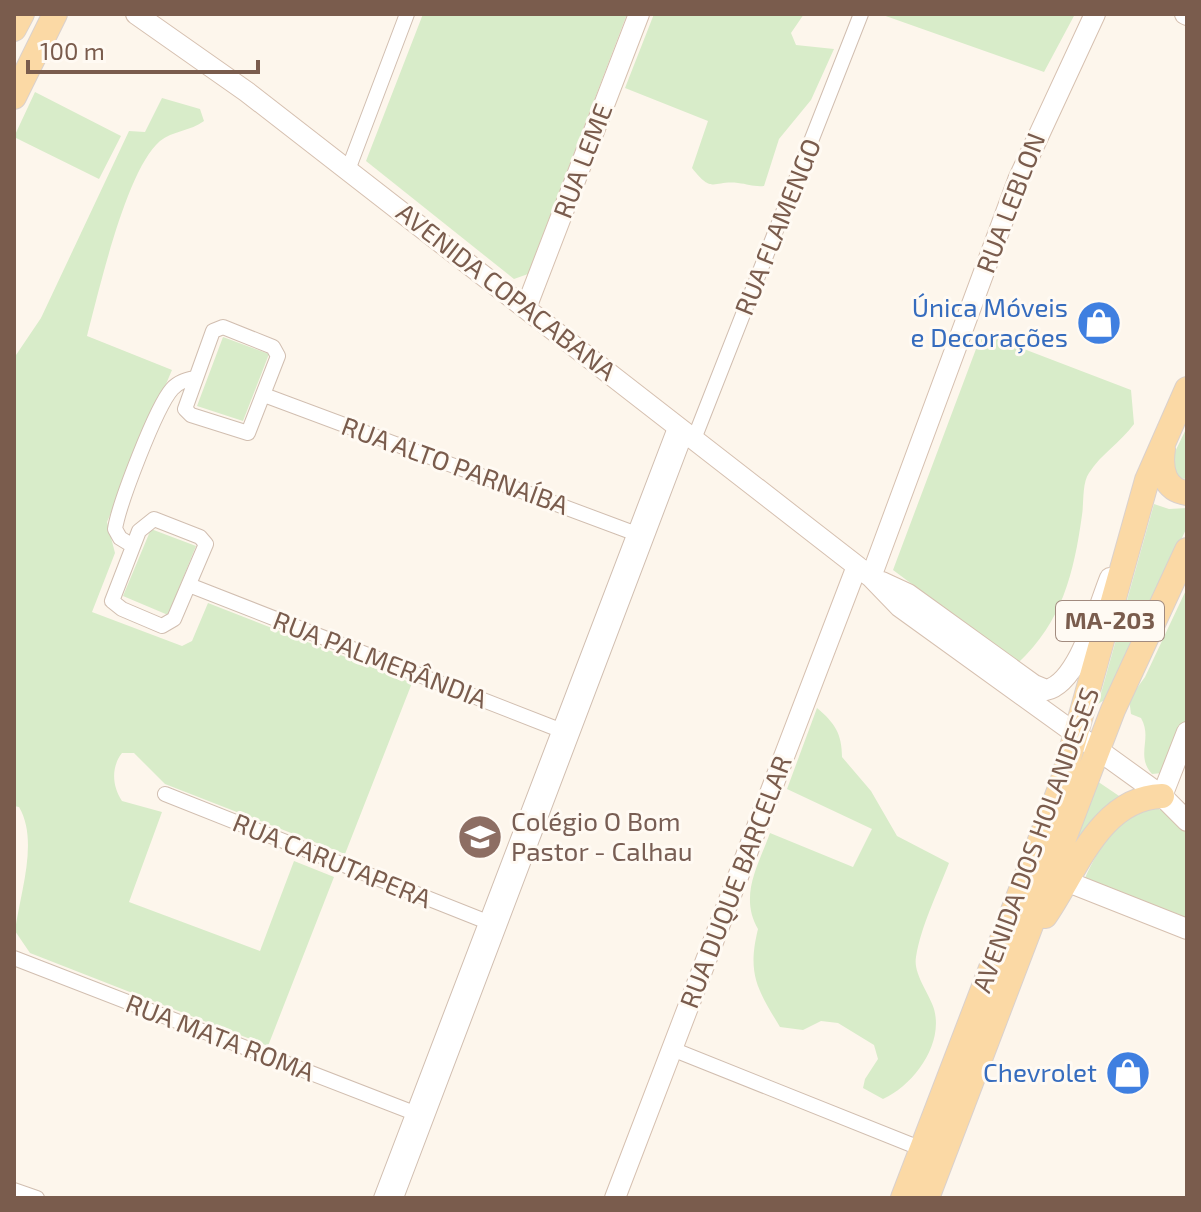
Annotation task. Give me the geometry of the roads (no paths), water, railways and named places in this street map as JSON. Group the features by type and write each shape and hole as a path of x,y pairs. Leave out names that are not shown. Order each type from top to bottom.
{"main road":[{"path":"14,29 22,14"},
{"path":"14,97 55,14"},
{"name":"AVENIDA COPACABANA","path":"136,14 247,92 864,571 900,607 1162,796 1187,821"},
{"name":"RUA LEME","path":"526,308 639,14"},
{"name":"RUA LEBLON","path":"864,571 1018,180 1095,14"},
{"name":"AVENIDA DOS HOLANDESES","path":"903,1198 1078,736 1140,505 1167,431 1187,389"},
{"path":"1167,431 1163,472 1173,488 1187,493"},
{"name":"AVENIDA COPACABANA","path":"864,571 908,594 1034,685 1053,689 1060,685 1075,665 1140,505"},
{"name":"AVENIDA DOS HOLANDESES","path":"927,1198 1023,947 1059,878 1113,710 1187,550"},
{"name":"RUA DUQUE BARCELAR","path":"615,1198 864,571"},
{"path":"1078,736 1100,725 1113,710"},
{"path":"1059,878 1108,821 1133,802 1162,796 1187,732"},
{"path":"1024,881 1059,878 1187,929"}],"street":[{"path":"348,170 407,14"},
{"name":"RUA FLAMENGO","path":"420,1115 641,535 861,14"},
{"path":"223,327 277,351 264,395 250,431 241,434 187,412 185,404 213,331 223,327"},
{"path":"133,546 120,538 115,529 120,507 166,398 178,383 194,378"},
{"name":"RUA ALTO PARNAÍBA","path":"264,395 641,535"},
{"path":"154,519 200,537 206,544 174,619 167,624 157,625 115,606 113,593 133,546 142,526 154,519"},
{"name":"RUA PALMERÂNDIA","path":"189,585 565,732"},
{"name":"RUA CARUTAPERA","path":"165,794 492,924"},
{"name":"RUA MATA ROMA","path":"14,958 420,1115"},
{"path":"672,1049 922,1149"},
{"path":"381,1198 420,1115"},
{"path":"396,1198 420,1115"},
{"path":"14,1190 37,1198"}],"place":[{"name":"Única Móveis e Decorações","path":"1099,323"},
{"name":"Colégio O Bom Pastor - Calhau","path":"480,837"},
{"name":"Chevrolet","path":"1128,1073"}]}
